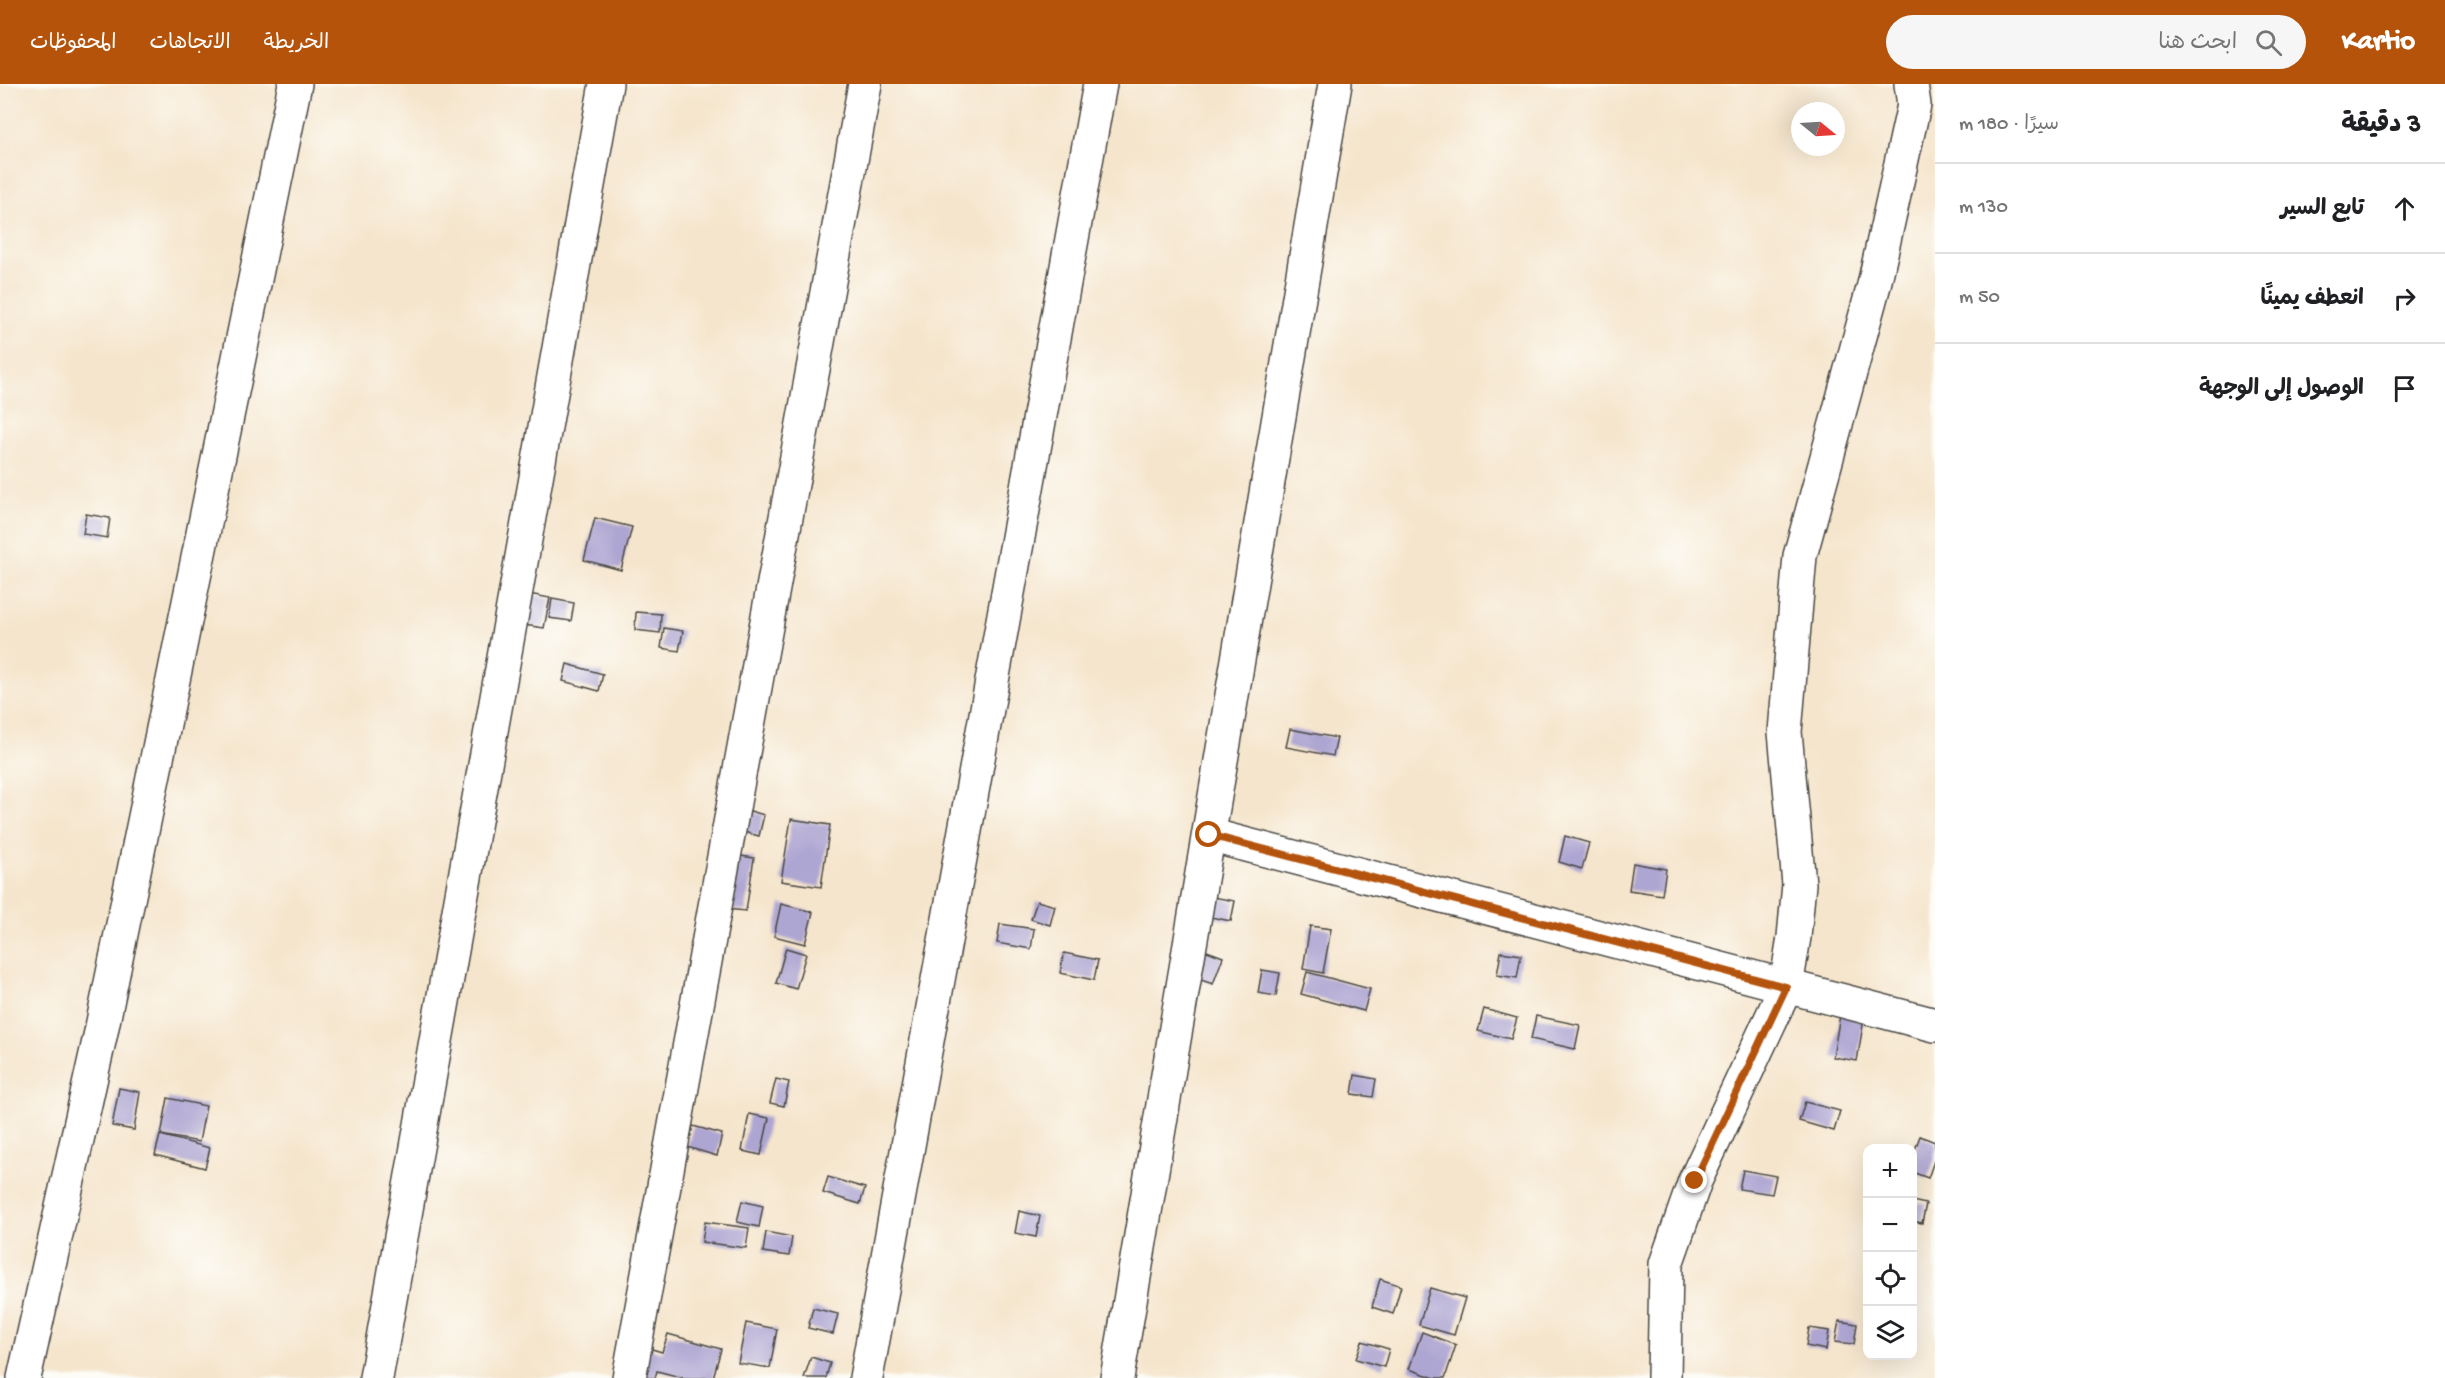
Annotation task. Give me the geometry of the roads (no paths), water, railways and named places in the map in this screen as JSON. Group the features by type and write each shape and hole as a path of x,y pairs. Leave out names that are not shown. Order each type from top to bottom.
{"street":[{"path":"24,1378 101,1032 295,84"},
{"path":"376,1378 606,84"},
{"path":"629,1378 865,84"},
{"path":"866,1378 1100,84"},
{"path":"1117,1378 1335,84"},
{"path":"1664,1378 1666,1264 1695,1181 1786,987 1799,884 1785,732 1800,556 1874,285 1914,105 1911,84"},
{"path":"1209,835 1935,1025"}]}
